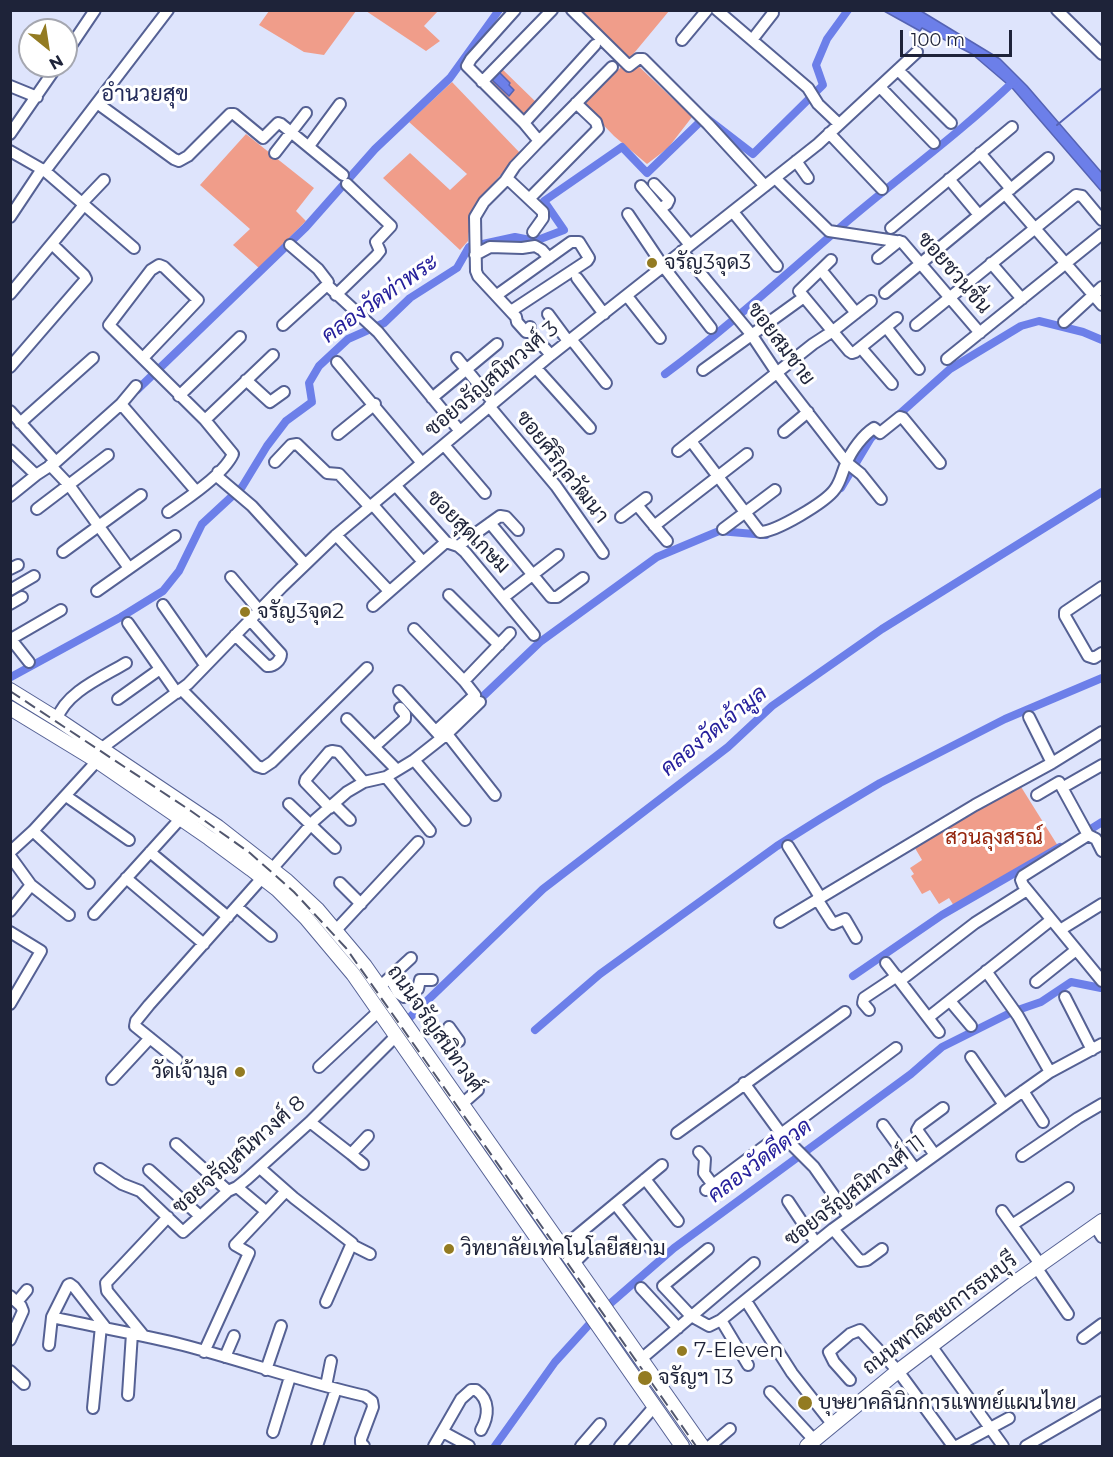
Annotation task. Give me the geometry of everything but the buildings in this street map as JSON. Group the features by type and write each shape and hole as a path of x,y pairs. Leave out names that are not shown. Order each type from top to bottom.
{"main road":[{"name":"ถนนจรัญสนิทวงศ์","path":"10,684 181,818 267,873 317,909 385,982 405,1023 702,1446"},
{"name":"ถนนจรัญสนิทวงศ์","path":"10,690 55,717"},
{"name":"ถนนจรัญสนิทวงศ์","path":"10,702 47,730"},
{"name":"ถนนจรัญสนิทวงศ์","path":"10,708 47,730 100,755 218,827 267,873 278,890 325,939 354,974 682,1446"},
{"path":"325,939 336,930"},
{"path":"457,1124 465,1110"},
{"name":"ถนนพาณิชยการธนบุรี","path":"811,1444 898,1371 1038,1266 1100,1228"}],"street":[{"path":"78,35 95,10"},
{"path":"10,217 168,10"},
{"path":"515,10 467,64 468,69 524,123 539,141"},
{"path":"482,82 552,10"},
{"path":"572,10 629,66 638,59 643,59 708,124 765,186"},
{"path":"681,40 707,10"},
{"path":"717,10 811,93 818,104 839,124"},
{"path":"1057,10 1102,54"},
{"path":"752,40 773,13"},
{"path":"524,123 595,45"},
{"name":"ซอยจรัญสนิทวงศ์ 3","path":"10,854 66,796 100,755 179,691 304,564 336,535 569,340 830,133 918,52"},
{"path":"551,355 530,332 531,327 522,317 514,314 478,276 475,249 476,213 505,181 515,166 612,68"},
{"path":"898,70 951,123"},
{"path":"10,134 49,78"},
{"path":"10,86 37,97"},
{"path":"880,87 934,143"},
{"path":"97,103 179,161 188,156 230,114 234,114 263,138 278,123 309,146 391,226 376,242 380,251 336,295"},
{"path":"530,198 598,129 596,122 576,103"},
{"path":"309,146 340,104"},
{"path":"275,153 306,113"},
{"path":"891,228 1012,127"},
{"path":"830,133 882,189"},
{"path":"10,151 44,170 134,248"},
{"path":"980,153 1034,228 1098,291 1102,305"},
{"path":"885,293 1048,158"},
{"path":"796,161 808,178"},
{"name":"ซอยชวนชื่น","path":"775,178 829,231 899,241 906,246 980,333"},
{"path":"949,179 979,215"},
{"path":"10,294 104,180"},
{"path":"505,181 510,181 530,198 543,215 533,232"},
{"path":"654,184 669,200 660,209"},
{"name":"ซอยสมชาย","path":"641,186 660,209 777,373 881,499"},
{"path":"916,325 1034,228 1080,194 1102,220"},
{"path":"733,212 777,266"},
{"path":"628,214 663,266 711,328"},
{"path":"947,358 1102,234"},
{"path":"878,258 899,241"},
{"path":"497,295 571,242 579,242 589,258 514,314"},
{"path":"10,367 86,279 52,244"},
{"path":"290,245 318,269 336,295 378,332 459,430"},
{"path":"475,249 535,246 549,258"},
{"path":"831,260 799,291 852,353 897,318"},
{"path":"991,263 1022,298"},
{"path":"142,358 198,300 164,267 159,265 151,270 109,325 179,396 205,420 233,454 218,472 168,512"},
{"path":"821,270 856,313"},
{"path":"577,278 604,314"},
{"path":"283,325 327,285"},
{"path":"1064,322 1098,291"},
{"path":"627,296 660,338"},
{"path":"703,370 804,297"},
{"path":"678,451 871,301"},
{"path":"548,314 606,383"},
{"path":"886,327 919,369"},
{"path":"179,396 240,337"},
{"path":"432,398 497,344"},
{"path":"861,348 892,384"},
{"path":"205,420 273,355"},
{"path":"20,423 93,358"},
{"name":"ซอยศิริกุลวัฒนา","path":"457,358 603,552"},
{"path":"337,362 375,404 422,463"},
{"path":"536,368 590,428"},
{"path":"246,380 268,402 275,401 284,392"},
{"path":"10,496 53,464 121,404 136,386"},
{"path":"121,404 196,491"},
{"path":"338,434 375,404"},
{"path":"10,411 69,485 129,568"},
{"path":"784,432 808,412"},
{"path":"691,441 760,532 770,531 787,523 828,497 840,482 867,433 872,428 877,430 900,417 940,464"},
{"path":"275,462 291,446 297,444 327,473 339,474 423,562"},
{"path":"444,445 485,493"},
{"path":"10,450 36,475"},
{"path":"654,526 747,454"},
{"path":"37,509 108,455"},
{"path":"218,472 219,478 236,492 304,564"},
{"name":"ซอยสุดเกษม","path":"396,486 446,542 458,546 504,597 534,635"},
{"path":"723,529 775,490"},
{"path":"63,552 141,495"},
{"path":"621,518 646,498"},
{"path":"637,505 667,541"},
{"path":"458,546 503,516 518,530"},
{"path":"490,523 555,598 584,578"},
{"path":"336,535 389,591"},
{"path":"97,591 175,536"},
{"path":"373,606 446,542"},
{"path":"504,597 558,555"},
{"path":"10,590 34,576"},
{"path":"231,578 260,610"},
{"path":"1102,587 1065,612 1065,616 1088,656 1091,658 1102,653"},
{"path":"449,595 499,645"},
{"path":"10,604 22,597"},
{"path":"163,605 206,665"},
{"path":"28,662 11,638 61,610"},
{"path":"235,635 267,666 274,664 281,654 250,620"},
{"path":"128,623 160,669 179,691 257,766 263,768 367,668"},
{"path":"414,629 475,695 441,734"},
{"path":"464,681 510,633"},
{"path":"55,717 75,695 126,663"},
{"path":"118,699 160,669"},
{"path":"399,691 495,795"},
{"path":"177,1060 135,1026 149,1005 311,825 347,792 364,782 386,777 414,760 480,702"},
{"path":"375,746 405,719 405,714 400,708"},
{"path":"1029,717 1052,763"},
{"path":"347,719 397,770"},
{"path":"780,922 1102,732"},
{"path":"350,819 305,782 333,751 338,752 364,782"},
{"path":"414,760 465,820"},
{"path":"1067,785 1102,765"},
{"path":"386,777 430,831"},
{"path":"1037,795 1059,782 1086,832 1096,839 1102,851"},
{"path":"66,796 129,840"},
{"path":"289,804 335,848"},
{"path":"94,914 181,818"},
{"path":"33,831 89,883"},
{"path":"1086,832 1023,876 1021,880 1051,920 1101,978"},
{"path":"336,930 418,842"},
{"path":"788,846 833,924 845,919 856,938"},
{"path":"150,852 228,916"},
{"path":"10,854 32,885 69,915"},
{"path":"126,878 204,944"},
{"path":"340,883 361,904"},
{"path":"10,911 32,885"},
{"path":"869,1010 863,1003 864,998 899,978 975,923 1027,890"},
{"path":"1060,930 1102,904"},
{"path":"237,906 271,936"},
{"path":"929,1017 1051,920"},
{"path":"10,932 41,951 10,1004"},
{"path":"1036,982 1076,950"},
{"path":"411,958 385,982 404,998 417,989 420,980 432,980"},
{"path":"886,963 939,1032"},
{"path":"986,971 1016,1011 1050,1072"},
{"path":"1065,997 1092,1050"},
{"path":"950,1001 971,1026"},
{"path":"319,1067 379,1011"},
{"path":"676,1133 845,1012"},
{"path":"449,1027 459,1041"},
{"name":"ซอยจรัญสนิทวงศ์ 8","path":"100,1169 122,1184 140,1191 183,1232 260,1168 310,1122 395,1034"},
{"path":"112,1078 150,1038"},
{"name":"ซอยจรัญสนิทวงศ์ 11","path":"721,1320 833,1229 915,1169 1050,1072 1102,1044"},
{"path":"699,1152 705,1160 704,1173 710,1188 896,1048"},
{"path":"971,1057 1004,1105"},
{"path":"744,1083 782,1135 814,1167 849,1217"},
{"path":"465,1110 478,1090"},
{"path":"1023,1091 1043,1122"},
{"path":"1022,1156 1102,1104"},
{"path":"935,1155 917,1130 920,1125 943,1108"},
{"path":"310,1122 363,1164"},
{"path":"883,1125 915,1169"},
{"path":"351,1154 368,1136"},
{"path":"176,1144 233,1189 262,1208"},
{"path":"562,1248 662,1165"},
{"path":"260,1168 347,1238 352,1245 370,1254"},
{"path":"149,1170 200,1216"},
{"path":"645,1179 678,1221"},
{"path":"1012,1225 1068,1188"},
{"path":"204,1352 249,1253 235,1245 286,1191"},
{"path":"788,1201 816,1243"},
{"path":"615,1204 651,1249"},
{"path":"1002,1211 1068,1314"},
{"path":"128,1395 137,1334 107,1291 106,1283 168,1217"},
{"path":"833,1229 860,1261 867,1260 882,1249"},
{"path":"573,1264 589,1248 579,1234"},
{"path":"326,1302 352,1245"},
{"path":"708,1249 663,1286 691,1316 710,1326 721,1320 748,1365"},
{"path":"640,1360 754,1263"},
{"path":"50,1345 52,1317 65,1288 70,1284 92,1308 104,1327 93,1408"},
{"path":"641,1288 678,1328"},
{"path":"10,1340 23,1315 23,1311 14,1299 27,1290"},
{"path":"746,1300 792,1373 833,1425"},
{"path":"52,1317 137,1334 365,1396 372,1401 373,1407 361,1438 364,1446"},
{"path":"1083,1338 1102,1324"},
{"path":"266,1370 281,1326"},
{"path":"850,1380 834,1362 829,1352 857,1330 864,1332 898,1371 955,1446 1009,1418"},
{"path":"225,1357 234,1336"},
{"path":"932,1347 1003,1446"},
{"path":"317,1446 331,1388 331,1361"},
{"path":"10,1371 24,1384"},
{"path":"273,1432 290,1377"},
{"path":"434,1446 461,1399 471,1390 476,1390 483,1397 488,1409 488,1416 481,1430"},
{"path":"770,1392 811,1444"},
{"path":"1026,1446 1042,1442 1102,1402"},
{"path":"623,1445 654,1407"},
{"path":"581,1446 600,1424"},
{"path":"710,1446 730,1429"},
{"path":"444,1432 469,1446"}],"green space":[{"path":"269,11 356,11 324,55 304,52 259,25"},
{"path":"366,11 438,11 424,26 440,41 426,51"},
{"path":"564,11 669,11 630,58 692,117 668,148 647,164 614,136 584,105 622,66"},
{"path":"500,67 538,104 524,118 486,81"},
{"path":"452,82 520,153 479,204 470,227 468,241 460,250 383,178 410,153 450,190 467,174 409,122"},
{"path":"246,134 314,188 296,211 306,221 259,268 233,245 250,229 200,185"},
{"name":"สวนลุงสรณ์","path":"1018,782 1058,846 954,906 949,898 939,904 930,890 922,894 911,876 914,874 910,868 922,860 912,843"}],"water":[{"path":"884,11 921,11 1000,59 1027,86 1102,173 1102,192 1013,89 972,54 922,28 920,31"},
{"path":"498,71 514,90 509,96 491,79"}],"waterway":[{"path":"137,390 306,227 375,149 450,78 499,10"},
{"name":"คลองวัดท่าพระ","path":"11,677 121,617 163,591 179,571 202,524 242,487 267,446 286,421 312,402 309,383 319,366 348,339 384,323 410,298 457,268 469,247 515,237 535,241 564,230 544,201 622,147 647,173 705,117 753,154 823,85 816,65 827,39 848,10"},
{"path":"665,374 972,120 1013,82"},
{"path":"1057,125 1102,88"},
{"path":"895,418 950,369 1021,326 1039,321 1083,332 1102,340"},
{"path":"841,488 871,438 881,429"},
{"name":"คลองวัดเจ้ามูล","path":"404,1023 543,889 728,747 772,706 882,629 1102,492"},
{"path":"476,703 540,642 657,557 719,531 766,535"},
{"path":"535,1030 600,974 777,846 820,819 880,783 1005,719 1102,678"},
{"path":"1083,834 1102,822"},
{"path":"853,976 942,915 1060,847"},
{"name":"คลองวัดดีดวด","path":"604,1309 674,1248 911,1074 942,1047 1012,1012 1041,1002 1071,982 1101,988"},
{"name":"คลองวัดดีดวด","path":"495,1446 555,1362 595,1318"}],"railway":[{"path":"10,691 191,811 250,853 294,892 346,948 696,1446"}],"place":[{"name":"จรัญ3จุด3","path":"652,263"},
{"name":"จรัญ3จุด2","path":"245,612"},
{"name":"วัดเจ้ามูล","path":"240,1072"},
{"name":"วิทยาลัยเทคโนโลยีสยาม","path":"449,1249"},
{"name":"7-Eleven","path":"682,1351"},
{"name":"จรัญฯ 13","path":"645,1378"},
{"name":"บุษยาคลินิกการแพทย์แผนไทย","path":"805,1403"}],"district":[{"name":"อำนวยสุข","path":"145,95"}]}
